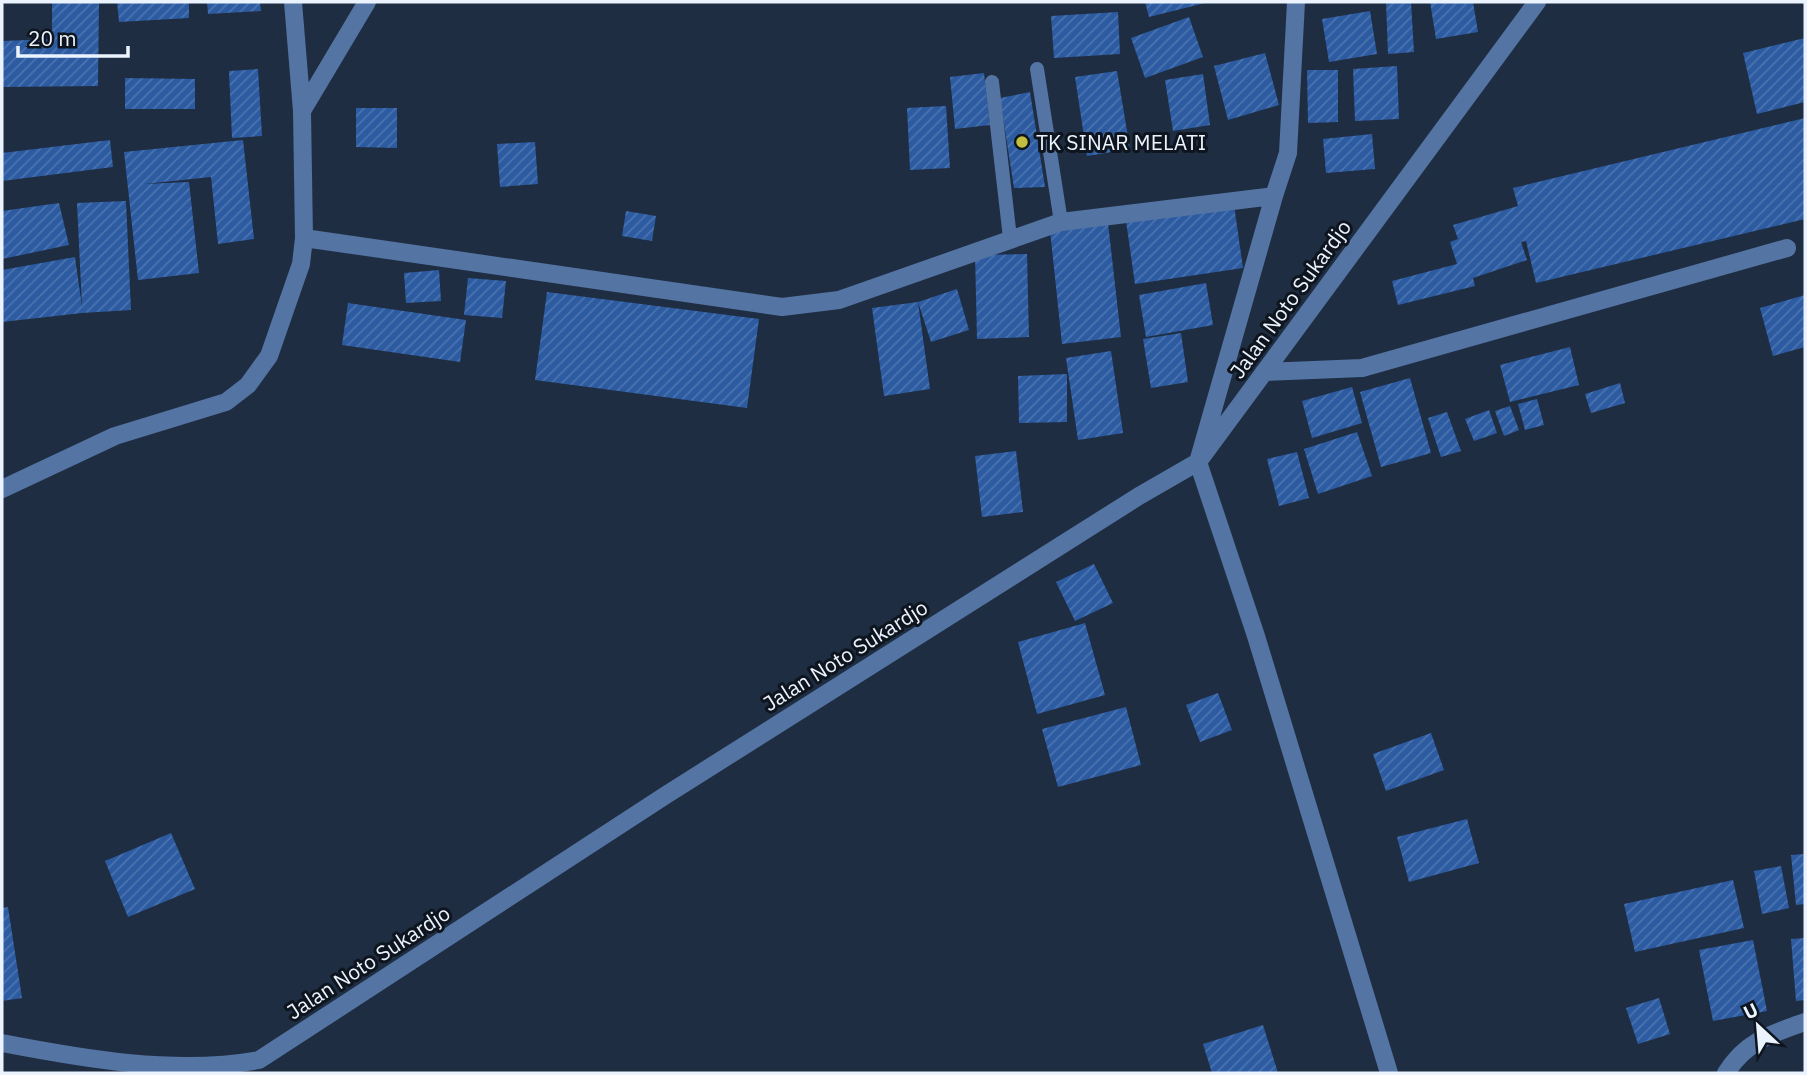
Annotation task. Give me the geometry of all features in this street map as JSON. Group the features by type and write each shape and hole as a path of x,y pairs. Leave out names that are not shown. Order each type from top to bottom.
{"street":[{"path":"2,489 115,436 226,402 248,385 269,356 301,264 304,238 302,111 293,2"},
{"path":"302,111 367,2"},
{"path":"1296,2 1288,153 1198,462 1256,636 1389,1073"},
{"name":"Jalan Noto Sukardjo","path":"2,1043 127,1067 184,1072 231,1069 259,1060 666,795 1139,496 1198,462 1536,2"},
{"path":"304,238 782,307 839,300 1060,222 1274,196"},
{"path":"1264,372 1362,368 1787,248"},
{"path":"1727,1073 1746,1047 1764,1037 1805,1022"}],"lane":[{"path":"1037,69 1060,222"},
{"path":"992,82 1010,238"}],"building":[{"path":"52,2 99,2 98,86 2,87 2,41 52,39"},
{"path":"117,2 189,2 189,18 119,22"},
{"path":"207,2 260,2 261,11 208,14"},
{"path":"1145,2 1205,2 1205,3 1149,17"},
{"path":"1386,2 1411,2 1414,52 1388,54"},
{"path":"1430,2 1473,2 1478,32 1436,39"},
{"path":"1370,11 1377,54 1329,62 1322,19"},
{"path":"1118,12 1120,54 1054,58 1051,16"},
{"path":"1189,17 1203,57 1145,78 1131,38"},
{"path":"1805,38 1805,102 1757,114 1743,53"},
{"path":"1265,53 1279,105 1228,120 1214,66"},
{"path":"1397,66 1399,119 1355,121 1353,69"},
{"path":"258,69 262,136 232,138 229,71"},
{"path":"1307,70 1338,70 1338,122 1308,123"},
{"path":"1117,71 1130,149 1087,156 1075,77"},
{"path":"984,73 990,125 955,129 950,77"},
{"path":"1203,74 1210,125 1173,131 1165,80"},
{"path":"125,78 195,79 195,109 125,109"},
{"name":"TK SINAR MELATI","path":"1030,92 1045,187 1014,188 1000,98"},
{"path":"946,106 950,168 910,170 907,108"},
{"path":"356,108 397,108 397,148 356,147"},
{"path":"1805,118 1805,219 1536,283 1526,241 1521,242 1527,260 1473,278 1475,286 1398,305 1392,281 1457,264 1450,242 1458,239 1453,225 1518,206 1513,188"},
{"path":"1372,134 1375,169 1326,173 1323,139"},
{"path":"110,140 113,167 2,181 2,153"},
{"path":"243,140 254,239 218,244 211,177 144,184 189,182 199,273 138,280 124,152"},
{"path":"535,142 538,184 500,187 497,144"},
{"path":"126,201 131,310 2,322 2,270 75,257 82,307 77,203"},
{"path":"59,203 69,245 2,259 2,211"},
{"path":"1234,205 1243,268 1135,284 1126,221"},
{"path":"626,211 656,216 652,241 622,236"},
{"path":"1108,223 1121,337 1062,344 1050,230"},
{"path":"1027,254 1029,337 977,339 975,255"},
{"path":"439,270 441,301 406,303 404,273"},
{"path":"468,278 506,281 502,318 464,315"},
{"path":"1206,283 1213,325 1146,337 1139,295"},
{"path":"957,289 969,330 931,342 918,302"},
{"path":"547,292 759,319 747,408 535,380"},
{"path":"1805,295 1805,347 1773,356 1760,308"},
{"path":"918,302 930,389 884,396 872,308"},
{"path":"348,303 466,320 460,362 342,345"},
{"path":"1181,333 1188,382 1151,388 1143,339"},
{"path":"1570,347 1579,385 1510,402 1500,365"},
{"path":"1111,351 1123,433 1078,440 1066,358"},
{"path":"1067,374 1067,422 1019,423 1018,376"},
{"path":"1410,378 1431,453 1381,467 1360,392"},
{"path":"1620,383 1625,403 1591,413 1585,394"},
{"path":"1352,387 1362,423 1312,438 1302,401"},
{"path":"1537,399 1544,425 1525,430 1518,404"},
{"path":"1510,406 1519,430 1504,436 1495,411"},
{"path":"1489,410 1497,433 1474,441 1465,419"},
{"path":"1447,412 1461,451 1441,457 1428,418"},
{"path":"1357,432 1372,476 1318,494 1304,449"},
{"path":"1016,451 1023,512 982,517 975,456"},
{"path":"1297,452 1309,498 1279,506 1267,459"},
{"path":"1094,564 1113,603 1075,621 1056,582"},
{"path":"1085,623 1105,695 1037,714 1018,642"},
{"path":"1218,693 1232,730 1200,742 1186,705"},
{"path":"1126,707 1141,765 1058,787 1042,729"},
{"path":"1431,733 1444,770 1386,791 1373,754"},
{"path":"1467,819 1479,863 1409,882 1397,837"},
{"path":"171,833 195,889 128,917 105,861"},
{"path":"1805,854 1805,904 1796,905 1791,855"},
{"path":"1781,866 1789,908 1762,914 1754,871"},
{"path":"1733,880 1744,928 1635,952 1624,904"},
{"path":"8,907 22,998 2,1001 2,908"},
{"path":"1805,938 1805,1000 1796,1001 1791,939"},
{"path":"1753,940 1767,1011 1713,1021 1699,950"},
{"path":"1659,998 1670,1034 1638,1044 1626,1008"},
{"path":"1263,1025 1278,1073 1212,1073 1203,1044"}],"place":[{"name":"TK SINAR MELATI","path":"1022,142"}]}
